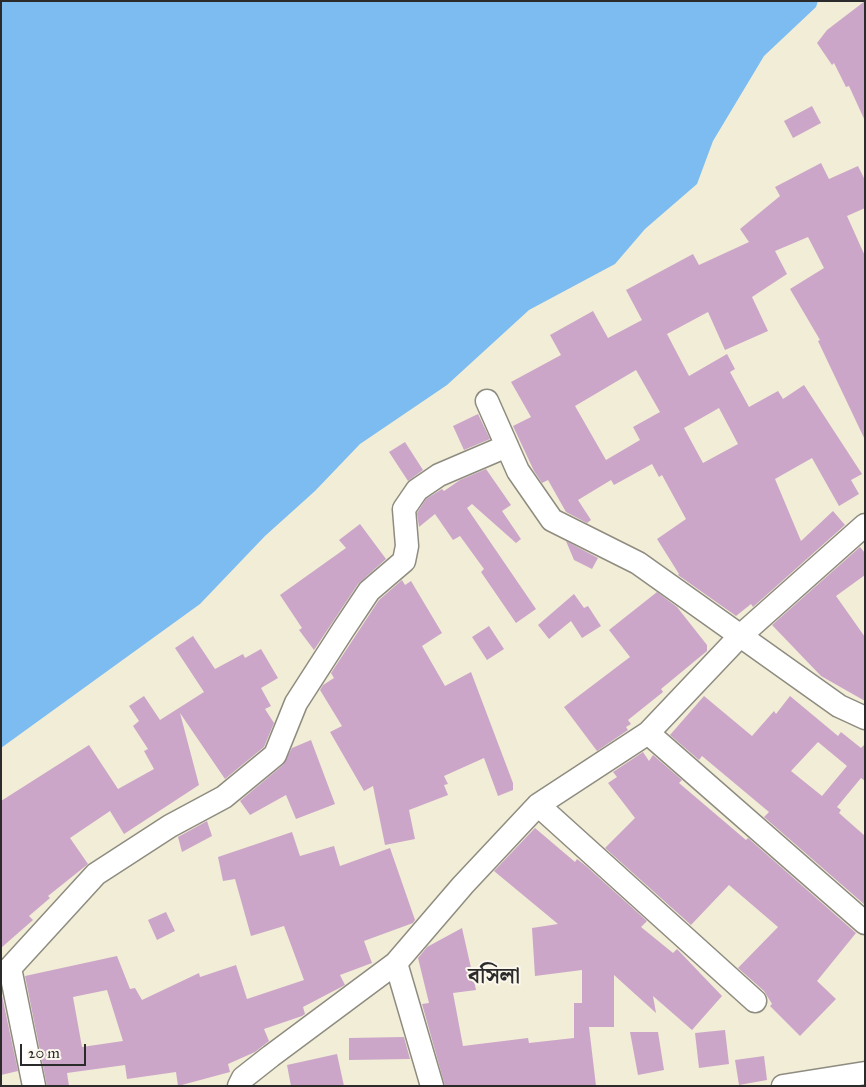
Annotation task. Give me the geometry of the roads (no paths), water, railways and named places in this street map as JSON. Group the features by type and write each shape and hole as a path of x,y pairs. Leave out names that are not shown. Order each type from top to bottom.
{"street":[{"path":"487,401 518,471 552,520 638,563 739,637 839,706 865,718"},
{"path":"34,1086 10,968 96,874 170,826 224,797 275,756 296,703 343,630 369,591 404,561 407,546 404,509 417,490 439,475 507,446"},
{"path":"239,1086 243,1078 271,1056 396,963 463,884 538,805 648,733 739,637 865,525"},
{"path":"648,733 865,923"},
{"path":"538,805 754,1001"},
{"path":"396,963 432,1086"},
{"path":"783,1086 865,1073"}],"water":[{"path":"1,1 818,1 816,7 764,56 713,141 697,184 645,229 615,264 529,310 447,385 360,444 315,491 265,536 200,604 1,748"}],"district":[{"name":"বসিলা","path":"494,978"}]}
